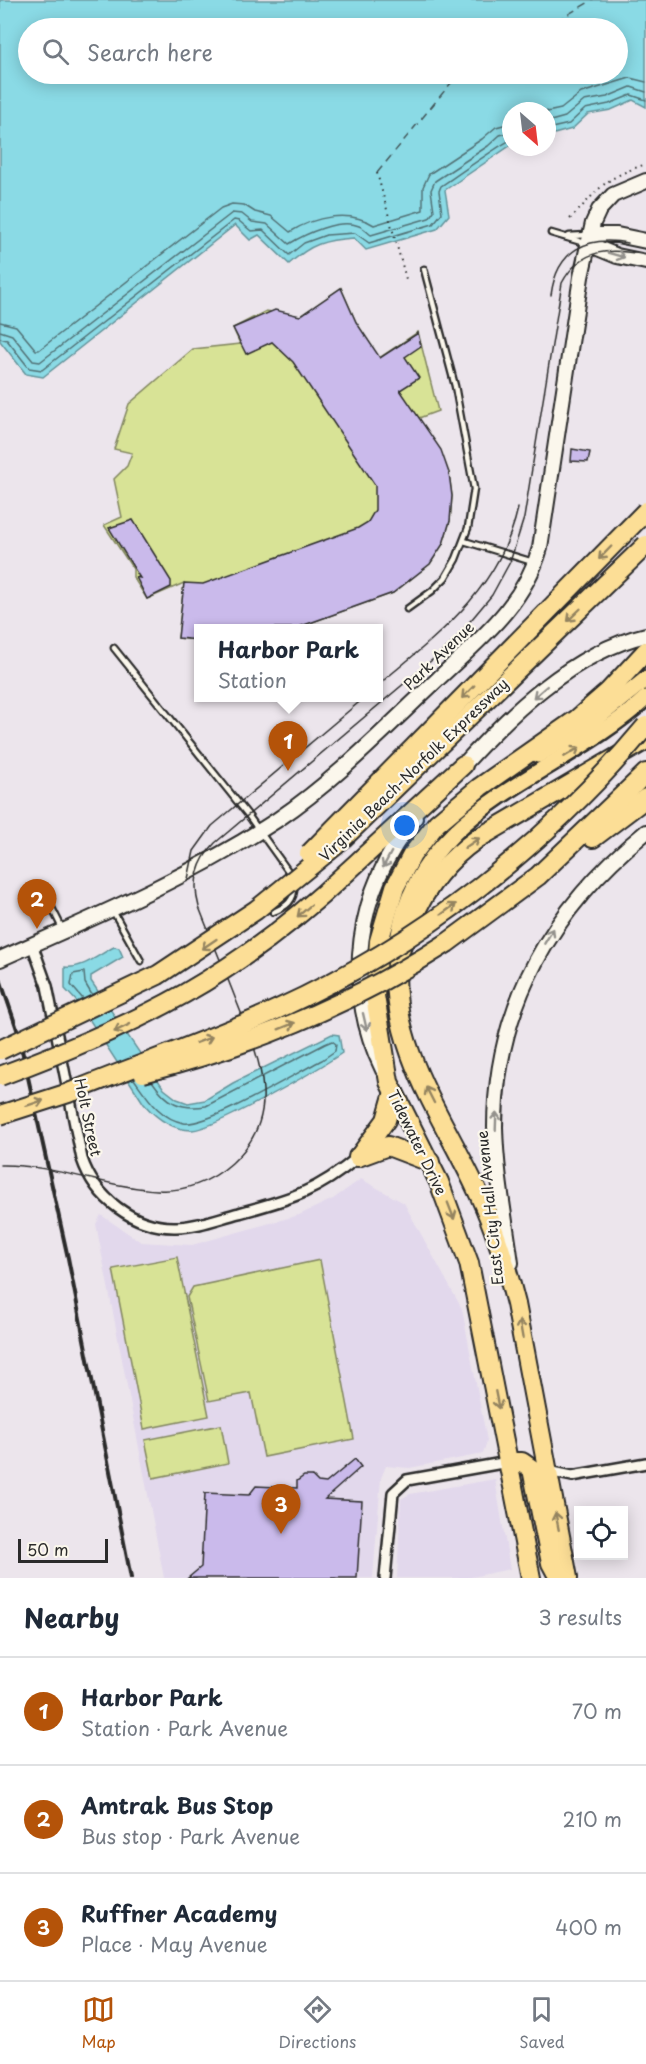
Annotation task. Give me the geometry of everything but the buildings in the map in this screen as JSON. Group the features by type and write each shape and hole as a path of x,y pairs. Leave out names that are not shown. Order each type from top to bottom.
{"highway":[{"path":"265,911 646,511"},
{"name":"Virginia Beach-Norfolk Expressway","path":"0,1050 158,975 265,911 646,545"},
{"name":"Tidewater Drive","path":"531,1578 469,1263 456,1222 430,1162 391,1087 379,1033 375,996 379,941 387,906 403,872 423,839 450,811 480,787 516,772 608,692 646,651"},
{"path":"71,1092 277,1010 393,947 456,904 514,858 567,811 646,726"},
{"path":"397,961 419,903 436,877 454,857 477,839 646,740"},
{"path":"0,1076 112,1033 192,991 272,937 347,872 463,765"},
{"path":"538,876 646,773"},
{"path":"0,1115 71,1092 169,1067 289,1025 370,988 447,943 646,798"},
{"name":"Tidewater Drive","path":"397,961 399,1013 408,1046 484,1206 516,1304 568,1578"},
{"path":"358,1157 386,1120 391,1087"},
{"path":"358,1157 388,1146 430,1162"},
{"path":"508,1462 522,1462 532,1470 552,1563 559,1578"}],"main road":[{"name":"Park Avenue","path":"0,959 188,873 260,831 338,773 502,618 522,591 535,563 544,525 589,240 595,218 607,200 620,191 646,181"},
{"path":"589,240 617,235 646,241"},
{"path":"589,240 617,256 646,262"},
{"path":"391,1087 367,1033 359,992 359,964 366,916 378,879 403,833 463,765 532,699 569,669 608,648 646,635"},
{"name":"Tidewater Drive","path":"397,961 398,938 407,906 430,860 465,821 516,772 590,724 646,679"},
{"name":"Tidewater Drive","path":"516,772 600,735 646,698"},
{"name":"East City Hall Avenue","path":"516,1304 497,1166 495,1125 500,1071 510,1022 527,978 555,927 596,877 646,832"}],"street":[{"name":"Holt Street","path":"32,944 47,986 82,1159 93,1184 115,1206 155,1225 194,1225 306,1193 336,1176 358,1157"},
{"path":"385,1578 393,1492 407,1480 508,1462"},
{"path":"548,1471 572,1476 646,1463"}],"lane":[{"path":"551,233 589,240"},
{"path":"567,236 589,240"},
{"path":"407,609 432,591 445,578 465,541 474,489 455,386 424,269"},
{"path":"465,541 535,563"},
{"path":"114,648 260,831 291,875 295,889 294,897 285,907 265,911"},
{"path":"47,898 63,931"},
{"path":"112,909 141,961"}],"path":[{"path":"377,173 406,279"}],"shaded area":[{"path":"361,1179 404,1203 462,1309 487,1441 483,1454 409,1468 386,1466 381,1478 373,1578 164,1578 96,1224 101,1215 141,1242 192,1245 299,1215 333,1199"},
{"path":"495,1479 510,1569 467,1578 397,1578 401,1499 410,1494"}],"green space":[{"path":"341,288 356,322 379,358 418,332 438,411 419,418 449,473 452,496 450,521 443,544 430,564 393,593 307,624 194,624 194,640 178,638 184,583 147,599 133,577 133,569 104,525 122,517 114,479 127,466 132,453 114,449 129,404 193,349 240,344 233,328 266,311 300,316"},
{"path":"177,1257 209,1416 144,1429 113,1269"},
{"path":"320,1260 354,1439 264,1457 251,1393 209,1401 187,1297 193,1287"},
{"path":"221,1425 228,1463 153,1478 145,1440"}],"water":[{"path":"0,0 646,0 646,107 633,100 611,110 588,114 572,129 556,133 556,102 502,102 502,151 445,190 449,215 437,229 366,250 354,238 334,240 318,244 289,264 259,235 250,240 235,225 43,377 26,374 0,341"},
{"path":"114,947 119,948 123,957 91,976 91,981 164,1089 177,1099 188,1103 205,1100 233,1083 332,1034 339,1035 342,1053 312,1072 222,1120 192,1130 171,1126 144,1104 80,1005 65,989 65,967 84,964"}],"ferry route":[{"path":"562,18 593,0"},
{"path":"377,173 450,84"}],"tram line":[{"path":"551,295 560,267 576,249 600,241 628,243"},
{"path":"383,701 451,644 492,595 510,562 524,518 562,283 578,262 588,256 609,251 646,255"},
{"path":"383,681 444,628 482,586 497,563 509,537 518,508"},
{"path":"188,879 194,851 212,826 359,702"},
{"path":"0,1165 39,1168 118,1185 167,1190 187,1187 215,1176 232,1163 249,1144 258,1125 263,1105 259,1063 199,907 196,881 200,865 215,843 382,702"}],"railway":[{"path":"0,979 18,1032 68,1258 131,1578"}],"place":[{"name":"Harbor Park","path":"288,771"},
{"name":"Amtrak Bus Stop","path":"37,929"},
{"name":"Ruffner Academy","path":"281,1534"}]}
